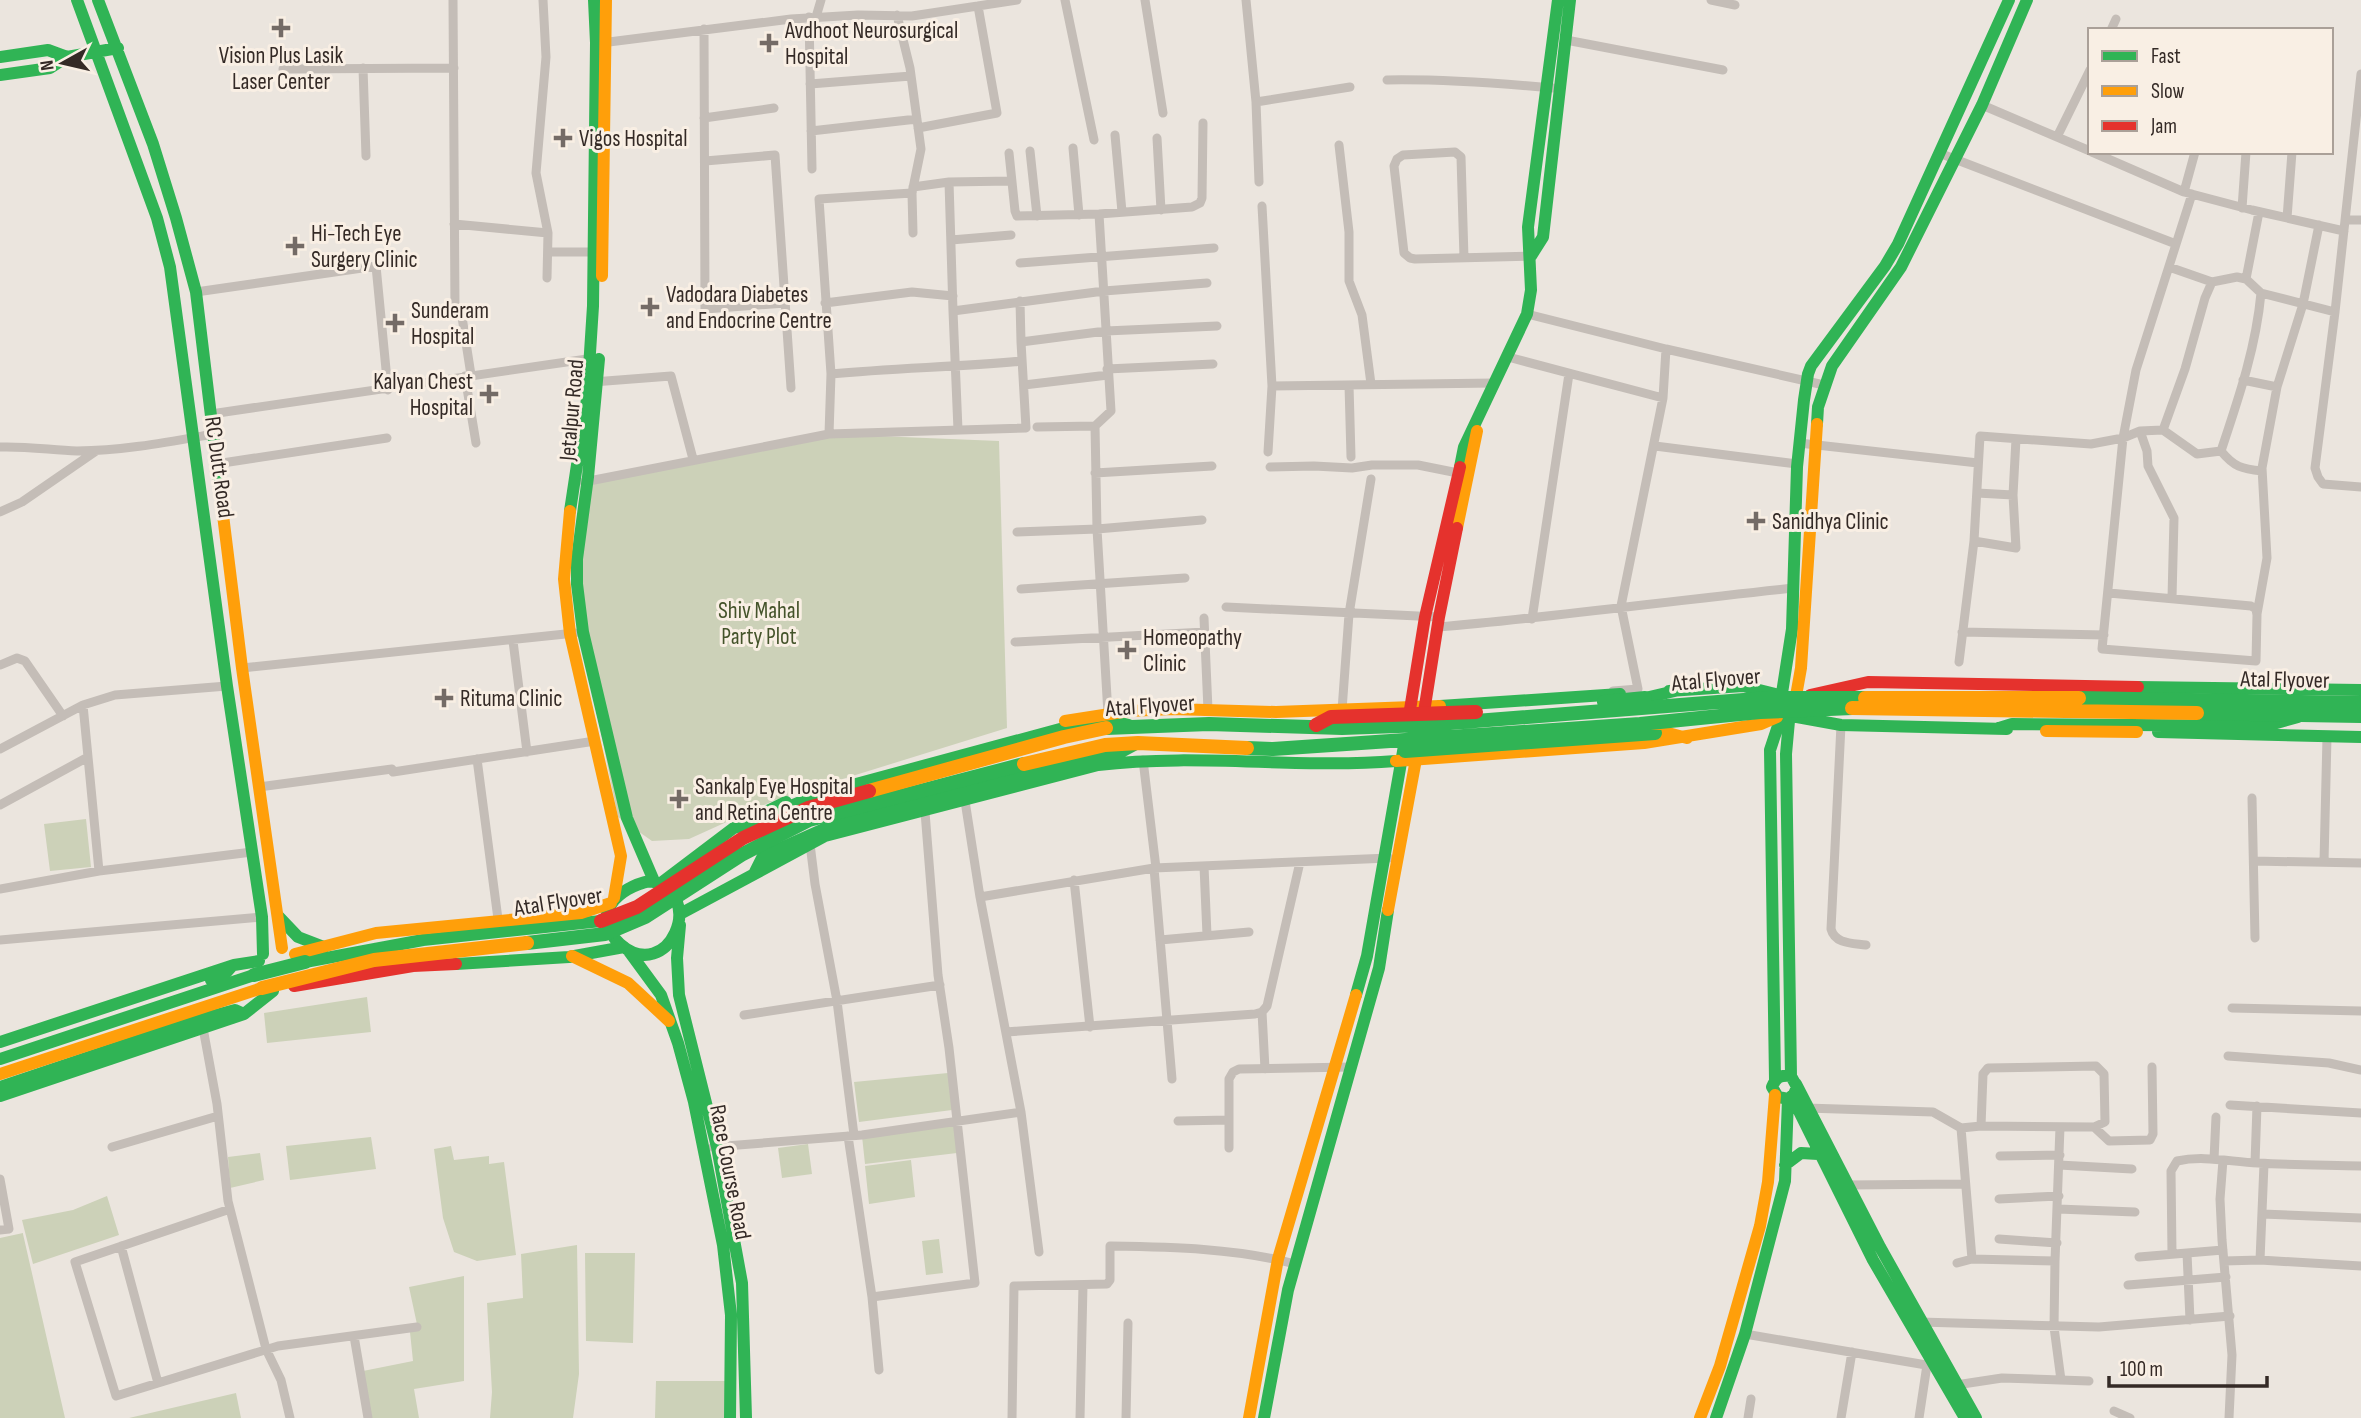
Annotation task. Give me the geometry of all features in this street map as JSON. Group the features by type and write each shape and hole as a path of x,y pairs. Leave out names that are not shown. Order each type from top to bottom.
{"main road":[{"name":"RC Dutt Road","path":"77,0 164,239 170,267 227,686 262,917 257,971 259,978 273,991"},
{"name":"RC Dutt Road","path":"98,0 168,188 183,233 196,292 242,668 278,915 288,951 301,967 294,986"},
{"name":"Jetalpur Road","path":"594,0 602,43 595,358 581,482 564,563 595,741 620,818"},
{"name":"Jetalpur Road","path":"595,358 592,252 606,0"},
{"path":"1249,1418 1278,1259 1365,964 1390,858 1408,761 1426,705 1434,620 1464,447 1527,314 1531,290 1528,227 1554,88 1566,40 1564,0"},
{"path":"1554,88 1564,0"},
{"path":"1788,696 1797,464 1806,381 1816,357 1885,266 1898,244 2009,0"},
{"path":"1788,696 1801,668 1818,407 1824,385 1832,366 1901,267 1982,105 2027,0"},
{"path":"0,75 50,68 66,57 118,48"},
{"path":"0,57 48,51 66,57"},
{"path":"1408,761 1410,707 1434,620 1479,417"},
{"name":"Jetalpur Road","path":"576,633 620,818"},
{"path":"1716,1418 1745,1334 1785,1181 1793,1095 1786,719 1773,704 1788,696 1868,681 2241,690 2361,690"},
{"path":"0,1042 232,966 257,966 272,949 288,951 324,947 376,933 581,913 612,900 630,884 657,882 734,828 768,808 843,781 1061,722 1108,713 1172,709 1276,712 1342,710 1743,686 1788,696 1801,709 1786,719 1770,750 1775,1079 1772,1087 1793,1095 1847,1185 1920,1322 1929,1365 1965,1418"},
{"path":"1311,727 1331,717 1500,711 1645,698 1679,690"},
{"name":"Atal Flyover","path":"0,1059 257,966 370,948 496,932 568,927 601,921 637,907 743,838 808,808 1064,737 1113,727 1209,724 1311,727 1426,725 1769,698 2004,697 2361,703"},
{"name":"Atal Flyover","path":"0,1073 242,993 352,965 606,934 645,917 741,855 809,820 1105,745 1138,743 1273,749 1319,747 1834,708 2361,716"},
{"path":"680,919 755,873 825,836 1098,765 1143,760 1259,763 1408,761 1644,743 1687,738 1786,719 1841,725 2266,726 2303,715"},
{"path":"734,828 819,794 1071,726 1108,720 1120,721 1133,727"},
{"path":"2006,726 2361,737"},
{"path":"1319,747 1331,752 1381,752 1655,733 1687,738"},
{"path":"755,873 763,856 833,825 1041,769 1123,751 1138,743"},
{"path":"0,1096 203,1028 237,1013 273,991 281,992 294,986 413,966 572,956 626,949 649,954 660,951 676,936 680,919 677,902 657,882 620,818"},
{"path":"620,818 621,856 608,921 611,933 626,949"},
{"path":"1264,1418 1295,1264 1379,968 1390,858"},
{"path":"278,915 298,937 324,947"},
{"name":"Race Course Road","path":"680,919 677,958 679,995 710,1147 742,1283 746,1418"},
{"name":"Race Course Road","path":"626,949 661,995 710,1147 731,1315 730,1418"},
{"path":"572,956 628,983 670,1022"},
{"path":"0,1050 217,978 232,966"},
{"path":"0,1087 237,1013"},
{"path":"1793,1095 1818,1154 1922,1337 1976,1418"},
{"path":"1700,1418 1720,1366 1760,1226 1793,1095"},
{"path":"1785,1165 1801,1153 1818,1154"}],"street":[{"path":"453,0 455,310 462,317 476,443"},
{"path":"542,0 546,57 537,173 548,233 547,278"},
{"path":"811,169 812,17 821,0"},
{"path":"602,43 812,17 912,16 961,4 978,6 1017,0"},
{"path":"1065,0 1094,140"},
{"path":"1145,0 1163,113"},
{"path":"1247,0 1256,102 1259,182"},
{"path":"1551,0 1564,0"},
{"path":"1712,0 1735,5"},
{"path":"811,131 918,124 997,113 978,6"},
{"path":"897,15 911,76 921,149 913,190 914,233"},
{"path":"2112,28 2116,19"},
{"path":"704,29 705,309 785,303"},
{"path":"1566,40 1723,70"},
{"path":"363,68 366,156"},
{"path":"283,69 454,68"},
{"path":"2057,137 2088,74"},
{"path":"2361,74 2356,163 2345,220 2315,468 2323,484 2361,487"},
{"path":"810,84 911,76"},
{"path":"1387,80 1471,80 1554,88"},
{"path":"1256,102 1350,87"},
{"path":"1982,105 2088,151"},
{"path":"704,118 774,108"},
{"path":"1009,153 1016,214 1019,216 1099,214 1196,206 1202,198 1203,123"},
{"path":"1115,135 1122,212"},
{"path":"1157,138 1161,210"},
{"path":"1339,145 1349,232 1349,281 1362,315 1371,384"},
{"path":"1073,148 1079,215"},
{"path":"1030,151 1037,215"},
{"path":"1464,258 1461,157 1455,152 1404,155 1397,159 1394,166 1404,253 1410,258 1464,258 1531,256"},
{"path":"1939,153 2176,244"},
{"path":"2096,154 2188,193 2344,231"},
{"path":"2195,154 2176,244 2136,370 2123,438 2102,649 2256,661 2257,615 2267,558 2262,471 2277,387 2303,304 2319,225"},
{"path":"2242,208 2246,154"},
{"path":"2287,218 2292,154"},
{"path":"705,160 775,155 791,388"},
{"path":"830,434 831,374 819,199 913,190 948,183 1011,181"},
{"path":"948,183 958,430"},
{"path":"1262,206 1272,386 1268,452"},
{"path":"2246,279 2259,212"},
{"path":"1037,427 1095,426 1111,411 1099,214"},
{"path":"2345,220 2361,220"},
{"path":"454,224 548,233"},
{"path":"951,240 1011,234"},
{"path":"1020,263 1214,248"},
{"path":"548,252 592,252"},
{"path":"196,292 376,266 388,390"},
{"path":"2169,267 2212,282 2237,277 2246,279 2261,293 2335,312"},
{"path":"2163,430 2212,282"},
{"path":"953,310 1104,291 1208,284"},
{"path":"825,303 912,292 953,296"},
{"path":"2221,452 2258,325 2261,293"},
{"path":"581,482 830,434 1026,428 1020,301"},
{"path":"1527,314 1824,385"},
{"path":"1021,342 1106,331 1217,326"},
{"path":"1426,705 1638,689 1621,606 1655,446 1663,398 1665,349"},
{"path":"1508,357 1663,398"},
{"path":"211,414 595,358"},
{"path":"831,374 905,367 956,367 1022,360"},
{"path":"1024,385 1107,372 1213,364"},
{"path":"1532,619 1569,374"},
{"path":"593,382 671,376 693,459"},
{"path":"2243,380 2277,387"},
{"path":"1272,386 1494,383"},
{"path":"1349,385 1351,457"},
{"path":"1095,426 1097,529 1108,713"},
{"path":"1959,662 1975,541 1980,436 2091,444 2123,438 2140,431 2163,430 2197,454 2221,452"},
{"path":"2140,431 2147,451 2148,466 2174,518 2172,598"},
{"path":"0,447 121,449 213,435"},
{"path":"216,464 387,438"},
{"path":"1975,541 2016,548 2013,495 2016,439"},
{"path":"1799,443 1978,463"},
{"path":"1655,446 1797,464"},
{"path":"0,512 22,502 98,450"},
{"path":"2221,452 2230,462 2244,470 2262,471"},
{"path":"1270,467 1352,468 1419,465 1458,473"},
{"path":"1095,473 1212,466"},
{"path":"1342,710 1349,614 1371,479"},
{"path":"1977,493 2013,495"},
{"path":"1017,532 1097,529 1202,520"},
{"path":"1021,589 1185,578"},
{"path":"1226,607 1434,620 1532,619 1621,606 1794,587"},
{"path":"2109,593 2251,606 2256,609 2257,615"},
{"path":"1205,618 1208,710"},
{"path":"1015,642 1205,632"},
{"path":"1962,632 2104,635"},
{"path":"242,668 576,633"},
{"path":"513,641 527,752"},
{"path":"0,665 12,659 21,658 26,661 63,716"},
{"path":"0,749 83,705 115,695 227,686"},
{"path":"83,705 99,871"},
{"path":"1841,725 1831,929 1840,940 1866,945"},
{"path":"2324,862 2327,737"},
{"path":"259,787 393,771 595,741"},
{"path":"0,805 88,757"},
{"path":"477,759 498,919"},
{"path":"1143,760 1155,868 1172,1079"},
{"path":"2252,798 2255,938"},
{"path":"964,801 1021,1112 1039,1252"},
{"path":"872,1297 975,1283 940,985 925,812"},
{"path":"810,844 837,1001 879,1370"},
{"path":"0,889 99,871 252,852"},
{"path":"980,898 1155,868 1390,858"},
{"path":"2253,861 2361,863"},
{"path":"1006,1032 1262,1012 1267,1006 1300,862"},
{"path":"1204,866 1207,935"},
{"path":"1074,880 1090,1027"},
{"path":"0,940 262,917"},
{"path":"1160,940 1249,932"},
{"path":"744,1015 940,985"},
{"path":"2232,1008 2361,1012"},
{"path":"1262,1012 1265,1069"},
{"path":"203,1028 230,1209 266,1349 281,1380 290,1418"},
{"path":"2228,1056 2329,1063 2361,1070"},
{"path":"1793,1095 1933,1112 1961,1128 2094,1127 2105,1122 2104,1074 2096,1066 1988,1068 1983,1074 1981,1126"},
{"path":"1229,1149 1230,1075 1238,1069 1351,1067"},
{"path":"2094,1127 2109,1141 2150,1140 2153,1134 2152,1067"},
{"path":"2230,1105 2361,1113"},
{"path":"2257,1106 2262,1214 2260,1260"},
{"path":"710,1147 851,1135 1021,1112"},
{"path":"112,1147 218,1116"},
{"path":"2216,1117 2232,1354 2229,1418"},
{"path":"1178,1121 1229,1120"},
{"path":"2060,1127 2054,1327 2062,1380"},
{"path":"1961,1128 1972,1259"},
{"path":"2000,1156 2060,1155"},
{"path":"2172,1254 2172,1166 2177,1161 2188,1158 2361,1166"},
{"path":"2059,1166 2132,1169"},
{"path":"0,1179 9,1229 0,1230"},
{"path":"1847,1185 1965,1184"},
{"path":"1999,1199 2059,1196"},
{"path":"230,1209 75,1262 116,1396 266,1349 417,1327"},
{"path":"2058,1209 2135,1212"},
{"path":"2262,1214 2361,1218"},
{"path":"1999,1239 2057,1243"},
{"path":"121,1246 158,1383"},
{"path":"1012,1418 1014,1286 1103,1285 1110,1280 1110,1246 1217,1251 1278,1259 1295,1264"},
{"path":"2139,1257 2223,1250"},
{"path":"2187,1253 2190,1320"},
{"path":"1957,1263 1972,1259 2055,1261"},
{"path":"2224,1261 2260,1260 2361,1266"},
{"path":"2128,1285 2226,1277"},
{"path":"1080,1418 1083,1285"},
{"path":"1920,1322 2099,1327 2230,1316"},
{"path":"1126,1418 1128,1323"},
{"path":"1745,1334 1929,1365 1919,1418"},
{"path":"354,1336 368,1418"},
{"path":"1841,1418 1852,1352"},
{"path":"1956,1385 2002,1378 2090,1381"},
{"path":"1748,1418 1751,1399"},
{"path":"2114,1411 2130,1418"}],"green space":[{"name":"Shiv Mahal Party Plot","path":"829,434 999,441 1007,728 775,800 689,839 652,841 618,817 579,624 583,479"},
{"path":"86,819 91,867 50,871 44,824"},
{"path":"367,997 371,1032 267,1043 264,1013"},
{"path":"948,1073 952,1110 859,1122 854,1082"},
{"path":"954,1123 957,1153 865,1164 862,1136"},
{"path":"371,1137 376,1169 290,1180 286,1146"},
{"path":"808,1144 812,1174 782,1178 778,1148"},
{"path":"451,1146 454,1160 489,1156 489,1164 504,1162 516,1255 477,1261 454,1252 443,1218 434,1149"},
{"path":"260,1153 264,1180 230,1188 228,1157"},
{"path":"911,1160 915,1197 869,1204 865,1166"},
{"path":"107,1196 119,1235 33,1264 22,1220 73,1210"},
{"path":"23,1233 65,1418 0,1418 0,1238"},
{"path":"939,1239 943,1273 926,1275 922,1241"},
{"path":"577,1245 579,1374 573,1418 490,1418 492,1392 487,1303 523,1298 521,1254"},
{"path":"585,1253 635,1253 633,1343 586,1341"},
{"path":"464,1276 464,1381 414,1389 419,1418 372,1418 363,1371 413,1361 410,1332 418,1329 409,1287"},
{"path":"656,1381 726,1381 724,1418 655,1418"},
{"path":"236,1393 241,1418 129,1418"}],"traffic: fast":[{"path":"77,0 157,218 170,267 227,686 262,917 263,954"},
{"path":"98,0 153,144 196,292 222,507"},
{"path":"570,511 587,399 593,306 596,43 594,0"},
{"path":"1460,467 1464,447 1527,314 1531,290 1528,227 1558,0"},
{"path":"1531,256 1543,237 1570,0"},
{"path":"1782,693 1792,629 1797,467 1808,374 1898,244 2009,0"},
{"path":"1817,424 1818,407 1832,366 1901,267 1982,105 2027,0"},
{"path":"0,75 50,68 67,57 118,48"},
{"path":"0,57 48,50 67,57"},
{"path":"599,359 577,559 577,584 583,632 627,818 654,881"},
{"path":"1669,691 1743,686 1779,695"},
{"path":"2138,687 2361,690"},
{"path":"1645,698 1679,690"},
{"path":"1440,706 1620,694"},
{"path":"1604,702 1645,698"},
{"path":"1106,728 1209,724 1342,728 1425,725 1769,698 1865,698"},
{"path":"2079,698 2361,703"},
{"path":"1247,748 1273,749 1640,724 1760,712 1852,708"},
{"path":"2197,713 2361,716"},
{"path":"1797,717 1841,725 2007,729"},
{"path":"1999,728 2012,724 2266,726 2298,717"},
{"path":"734,828 819,794 1071,726 1108,720 1129,725"},
{"path":"1775,1079 1770,750 1780,720"},
{"path":"1789,721 1786,754 1791,1076 1797,1087 1788,1099 1778,1097 1772,1087 1775,1081 1781,1076 1791,1076"},
{"path":"2158,732 2361,737"},
{"path":"1405,751 1655,733"},
{"path":"1356,995 1367,956 1405,740"},
{"path":"755,872 763,856 833,825 1041,769 1123,751 1138,743"},
{"path":"680,914 825,836 1098,765 1172,760 1322,763 1396,761"},
{"path":"527,943 605,934 645,917 741,855 809,820 1024,764"},
{"path":"661,883 735,827 786,802"},
{"path":"650,881 668,889 677,902 679,917 675,933 666,946 653,954 637,954 620,944 611,933 607,913 618,896 638,884 650,881"},
{"path":"1264,1418 1288,1290 1379,968 1388,910"},
{"path":"278,916 298,937 324,947"},
{"path":"305,962 423,940 601,921"},
{"path":"680,925 677,958 679,995 717,1147 742,1283 746,1418"},
{"path":"456,964 569,957 624,947"},
{"path":"628,950 661,995 694,1102 723,1245 731,1315 730,1418"},
{"path":"0,1042 234,965 259,961"},
{"path":"254,975 305,962"},
{"path":"211,980 224,975 232,966"},
{"path":"0,1059 254,975"},
{"path":"0,1096 244,1014 273,991"},
{"path":"0,1087 205,1018 235,1010 244,1014"},
{"path":"1796,1084 1880,1247 1976,1418"},
{"path":"1792,1097 1873,1260 1965,1418"},
{"path":"1716,1418 1745,1334 1785,1181 1788,1099"},
{"path":"1785,1165 1801,1153 1818,1154"}],"traffic: slow":[{"path":"602,276 606,0"},
{"path":"1796,696 1801,668 1817,424"},
{"path":"1457,528 1477,431"},
{"path":"222,507 282,948"},
{"path":"570,511 564,579 570,634 621,856 614,898"},
{"path":"1865,698 2079,698"},
{"path":"1065,721 1129,711 1172,709 1276,712 1440,706"},
{"path":"1852,708 2197,713"},
{"path":"1396,761 1644,743 1761,724 1777,717"},
{"path":"869,791 1106,728"},
{"path":"2046,731 2137,732"},
{"path":"1655,733 1687,738"},
{"path":"1024,764 1105,745 1138,743 1247,748"},
{"path":"1388,910 1417,754"},
{"path":"295,954 376,933 581,913 611,903"},
{"path":"262,988 374,960 527,943"},
{"path":"572,956 628,983 669,1021"},
{"path":"0,1074 262,988"},
{"path":"1249,1418 1278,1259 1356,995"},
{"path":"1700,1418 1720,1366 1760,1226 1768,1182 1775,1095"}],"traffic: jam":[{"path":"1408,722 1425,617 1460,467"},
{"path":"1424,712 1457,528"},
{"path":"1810,695 1868,682 2138,687"},
{"path":"1316,725 1331,717 1476,712"},
{"path":"601,921 637,907 743,838 808,808 869,791"},
{"path":"294,986 413,966 456,964"}],"place":[{"name":"Vision Plus Lasik Laser Center","path":"281,28"},
{"name":"Avdhoot Neurosurgical Hospital","path":"769,43"},
{"name":"Vigos Hospital","path":"563,138"},
{"name":"Hi-Tech Eye Surgery Clinic","path":"295,246"},
{"name":"Vadodara Diabetes and Endocrine Centre","path":"650,307"},
{"name":"Sunderam Hospital","path":"395,323"},
{"name":"Kalyan Chest Hospital","path":"489,394"},
{"name":"Sanidhya Clinic","path":"1756,521"},
{"name":"Homeopathy Clinic","path":"1127,650"},
{"name":"Rituma Clinic","path":"444,698"},
{"name":"Sankalp Eye Hospital and Retina Centre","path":"679,799"}]}
